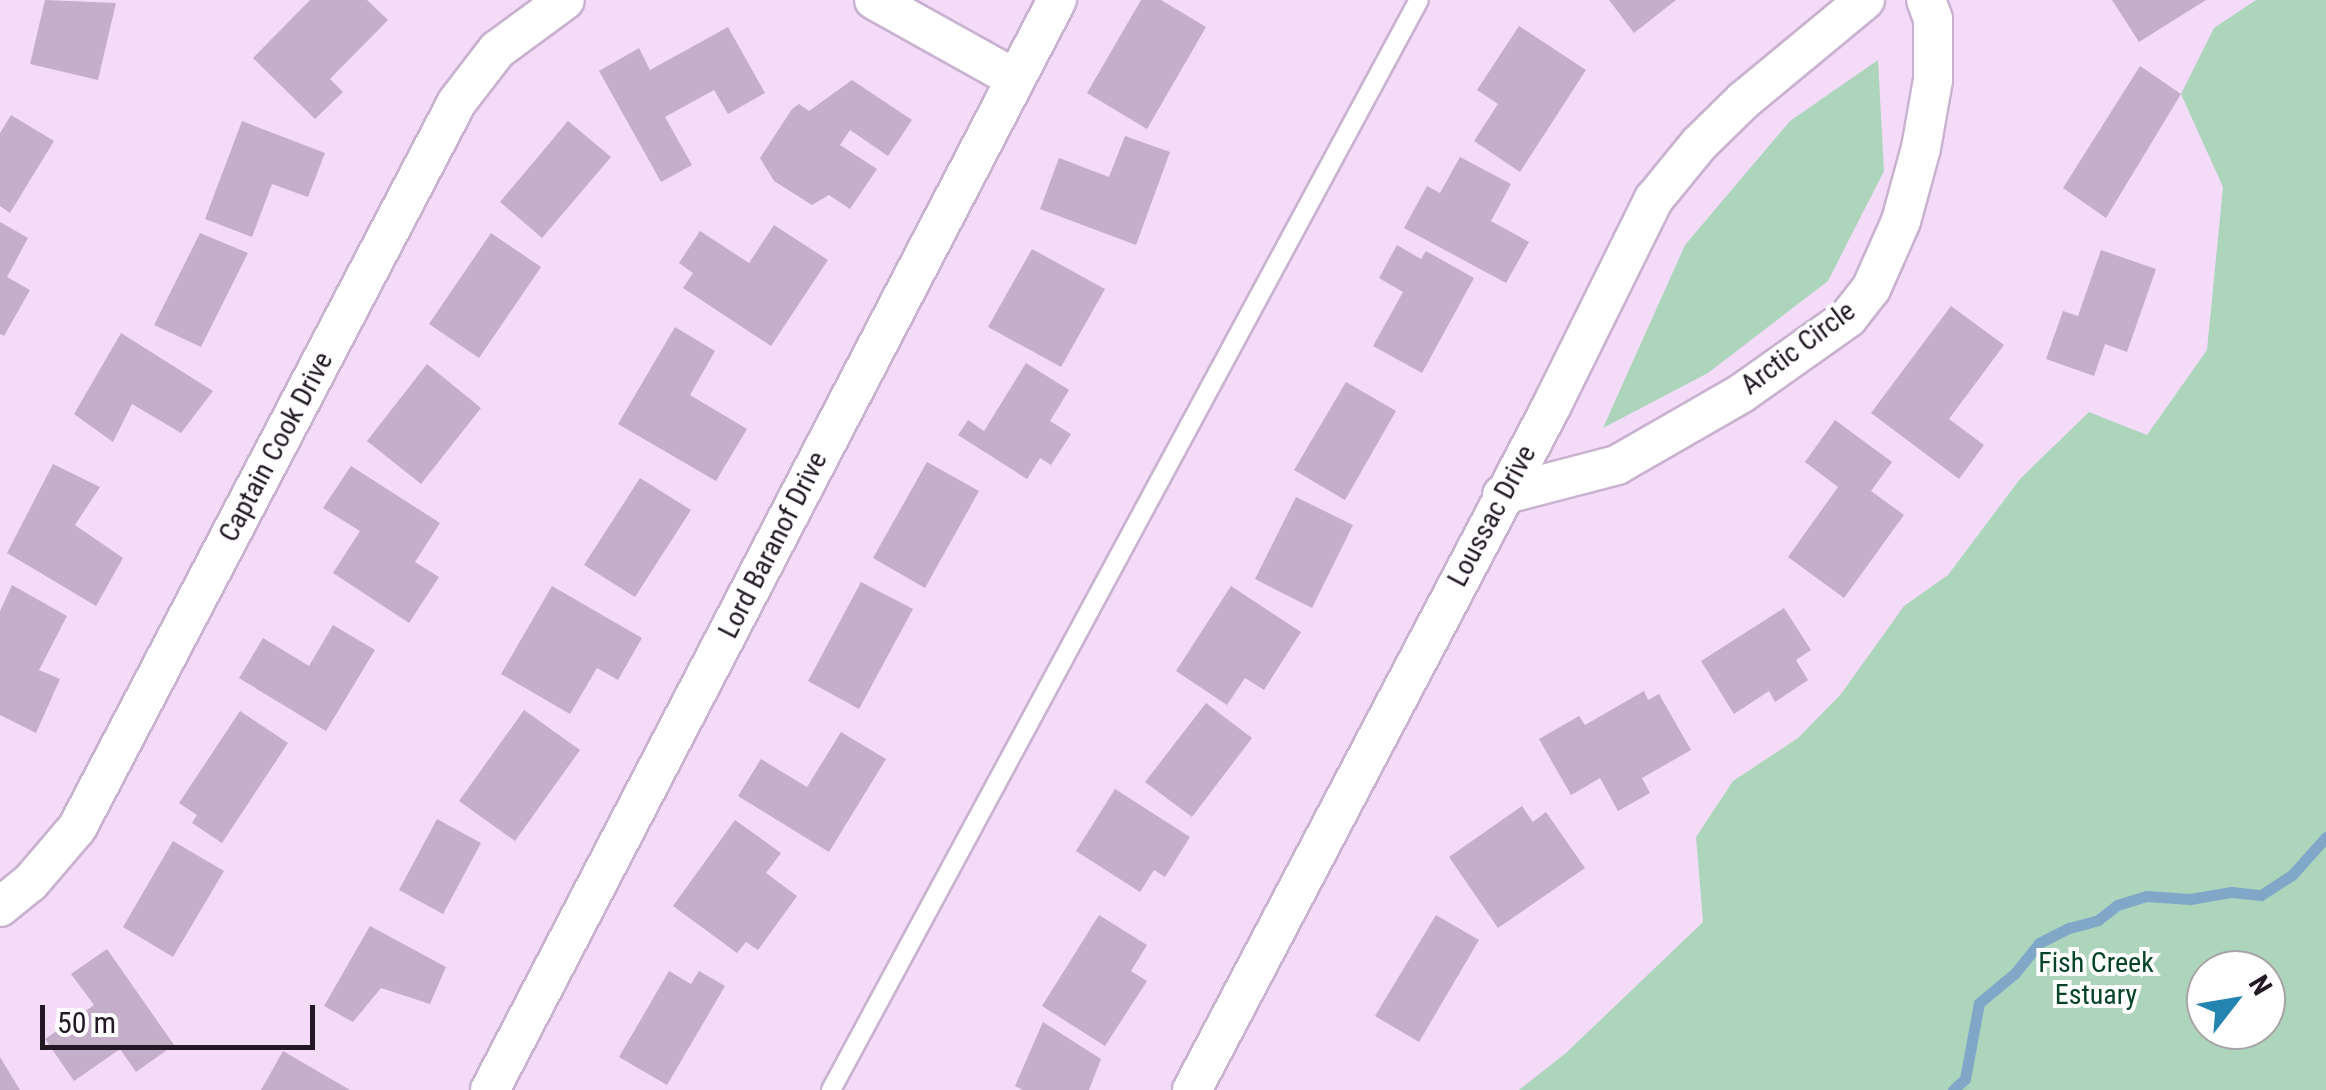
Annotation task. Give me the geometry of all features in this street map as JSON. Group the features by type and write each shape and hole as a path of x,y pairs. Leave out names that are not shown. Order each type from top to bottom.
{"street":[{"name":"Captain Cook Drive","path":"0,907 30,883 77,828 457,102 497,50 565,0"},
{"path":"874,0 1014,78"},
{"name":"Lord Baranof Drive","path":"490,1090 1057,0"},
{"name":"Loussac Drive","path":"1192,1090 1654,198 1699,144 1744,100 1866,0"},
{"name":"Arctic Circle","path":"1502,494 1617,465 1742,392 1848,318 1871,289 1900,221 1921,148 1934,80 1933,19 1926,0"}],"lane":[{"path":"832,1090 1419,0"}],"green space":[{"name":"Fish Creek Estuary","path":"2256,0 2326,0 2326,1090 1519,1090 1566,1053 1703,922 1696,837 1733,781 1798,738 1841,694 1904,606 1948,575 2020,479 2089,412 2147,435 2207,350 2223,187 2181,94 2214,28"},
{"path":"1878,60 1884,171 1828,281 1708,373 1603,428 1685,245 1790,121"}],"building":[{"path":"45,0 116,3 98,80 30,64"},
{"path":"310,0 367,0 388,20 330,79 343,92 315,119 253,58"},
{"path":"1141,0 1161,0 1206,27 1147,129 1087,93"},
{"path":"1609,0 1676,0 1634,33"},
{"path":"2112,0 2206,0 2139,42"},
{"path":"1519,26 1586,70 1520,172 1474,141 1498,104 1477,90"},
{"path":"728,27 765,93 728,114 714,90 665,117 692,165 661,182 599,71 639,48 650,70"},
{"path":"2140,66 2181,94 2106,218 2063,188"},
{"path":"852,80 912,120 888,156 850,130 840,145 877,169 850,209 829,195 812,205 774,181 760,158 792,109 799,104 809,111"},
{"path":"11,115 54,141 10,213 0,206 0,133"},
{"path":"242,121 325,153 308,197 272,184 252,237 205,219"},
{"path":"568,121 611,157 542,238 500,202"},
{"path":"1125,136 1170,152 1136,245 1040,209 1059,158 1109,177"},
{"path":"1460,157 1511,184 1491,221 1529,242 1506,283 1404,228 1427,186 1440,193"},
{"path":"0,222 28,238 7,277 30,290 4,336 0,334"},
{"path":"774,225 828,260 771,346 683,288 693,273 679,263 700,231 749,263"},
{"path":"200,233 248,253 201,347 154,325"},
{"path":"491,233 541,267 479,358 429,324"},
{"path":"1397,245 1421,259 1426,251 1474,278 1422,373 1373,346 1403,292 1379,278"},
{"path":"1032,249 1105,289 1061,367 988,327"},
{"path":"2101,250 2156,269 2127,352 2105,344 2094,376 2046,359 2063,311 2078,316"},
{"path":"1951,306 2004,345 1949,419 1984,445 1959,479 1871,413"},
{"path":"675,327 715,351 690,395 747,429 716,481 618,424"},
{"path":"121,333 213,391 181,433 132,404 113,442 74,414"},
{"path":"1026,363 1069,390 1050,421 1071,434 1051,465 1040,458 1027,479 958,435 968,420 984,431"},
{"path":"427,364 481,408 421,484 367,441"},
{"path":"1346,382 1396,411 1345,500 1294,470"},
{"path":"1835,420 1892,462 1871,491 1904,515 1844,598 1788,557 1838,487 1805,462"},
{"path":"927,462 979,491 925,588 873,558"},
{"path":"53,464 100,487 75,525 123,558 96,606 7,553"},
{"path":"351,466 440,523 415,562 439,577 409,623 333,573 360,531 323,508"},
{"path":"640,478 691,510 635,597 584,565"},
{"path":"1296,497 1353,525 1312,608 1255,579"},
{"path":"861,582 913,609 859,709 808,681"},
{"path":"12,585 67,616 39,670 60,679 36,733 0,715 0,611"},
{"path":"552,586 642,638 618,680 597,668 570,714 501,674"},
{"path":"1231,586 1301,632 1264,690 1245,678 1227,705 1176,671"},
{"path":"1784,608 1811,650 1796,660 1808,680 1775,702 1769,691 1734,714 1701,661"},
{"path":"333,625 375,650 326,731 239,678 263,638 309,666"},
{"path":"1644,691 1648,700 1659,694 1691,750 1642,778 1650,793 1618,811 1600,778 1571,795 1539,739 1579,716 1585,725"},
{"path":"1206,703 1252,738 1192,817 1145,782"},
{"path":"524,710 580,750 515,841 459,801"},
{"path":"240,711 288,743 222,843 192,823 197,815 179,803"},
{"path":"841,732 886,759 829,852 738,796 761,759 807,787"},
{"path":"1115,789 1190,837 1165,877 1154,870 1140,892 1076,851"},
{"path":"1522,806 1533,822 1546,812 1585,868 1498,928 1449,857"},
{"path":"437,819 481,843 443,914 399,890"},
{"path":"735,820 781,853 766,873 797,896 758,950 746,942 737,953 673,906"},
{"path":"173,841 224,871 173,957 123,927"},
{"path":"1099,915 1147,945 1131,971 1147,981 1105,1046 1042,1006"},
{"path":"1436,915 1479,940 1419,1042 1375,1016"},
{"path":"370,926 446,967 430,1004 381,988 353,1022 324,1006"},
{"path":"107,949 174,1045 136,1072 120,1049 74,1081 45,1039 94,1005 71,974"},
{"path":"669,971 691,984 699,971 725,986 667,1085 619,1057"},
{"path":"1043,1022 1101,1059 1089,1090 1023,1090 1015,1086"},
{"path":"283,1051 350,1090 261,1090"},
{"path":"0,1057 20,1090 0,1090"}],"waterway":[{"path":"1953,1090 1965,1079 1979,1003 2015,973 2039,943 2069,928 2098,920 2117,905 2146,896 2190,899 2231,892 2261,895 2292,875 2326,837"}]}
